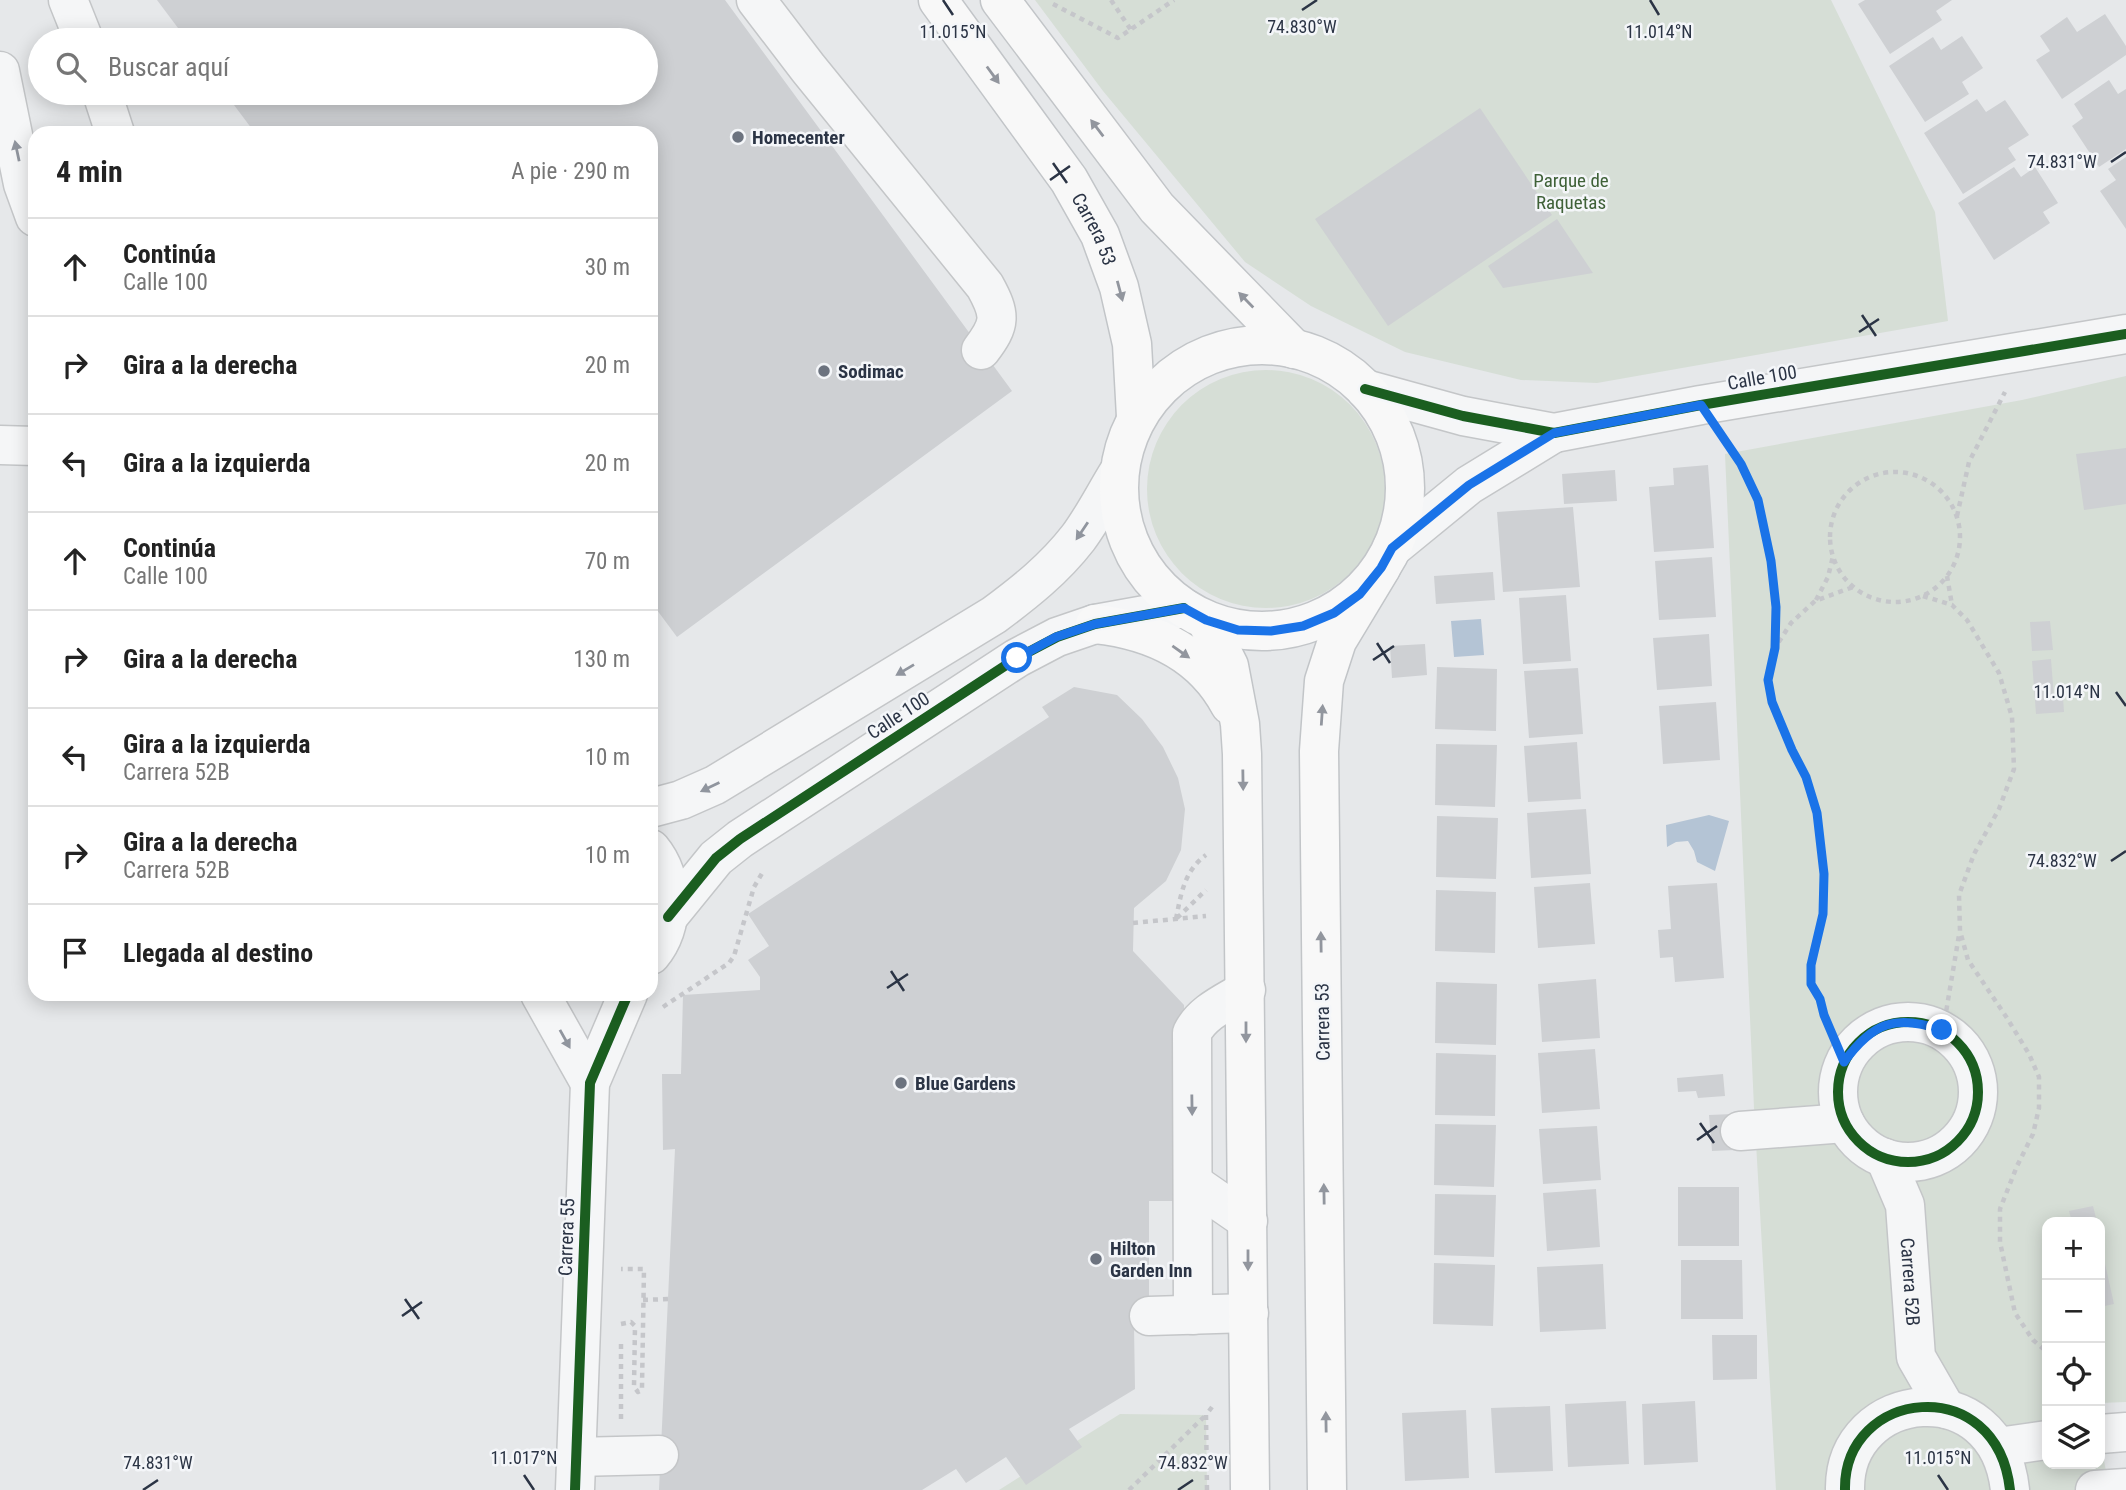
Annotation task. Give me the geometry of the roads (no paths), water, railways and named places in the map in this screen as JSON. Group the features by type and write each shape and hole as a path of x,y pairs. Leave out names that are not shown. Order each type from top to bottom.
{"main road":[{"name":"Carrera 53","path":"938,0 1069,180 1100,235 1119,287 1132,344 1136,417"},
{"path":"1000,0 1157,208 1294,349"},
{"path":"1257,345 1294,349 1332,364 1365,389 1386,416 1399,448 1403,470 1403,516 1387,558 1360,594 1334,613 1303,626 1271,631 1238,630 1195,614 1160,588 1141,564 1127,535 1120,504 1118,473 1136,417 1159,388 1188,365 1221,350 1257,345"},
{"name":"Carrera 53","path":"1327,1490 1319,751 1325,681 1337,641 1387,558"},
{"path":"1195,614 1229,666 1240,724 1246,990 1250,1490"},
{"path":"1095,624 1124,627 1152,635 1180,650 1205,670 1225,695 1240,724"}],"street":[{"path":"68,0 79,28"},
{"path":"756,0 985,286 993,301 997,318 995,332 981,350"},
{"path":"789,0 799,15 805,32 808,68"},
{"path":"0,71 28,198"},
{"path":"106,105 113,126"},
{"name":"Calle 100","path":"1387,558 1469,485 1554,433 1701,405 2126,334"},
{"name":"Calle 100","path":"1365,389 1462,416 1554,433"},
{"path":"0,445 28,446"},
{"name":"Calle 100","path":"658,806 681,800 715,785 1003,608 1031,588 1080,536 1118,473"},
{"name":"Calle 100","path":"668,917 716,858 740,839 1017,658 1056,637 1095,624 1195,614"},
{"path":"658,857 668,886 668,917 658,946"},
{"path":"1193,1315 1192,1033 1197,1023 1206,1015 1246,990"},
{"path":"544,1001 590,1083"},
{"name":"Carrera 55","path":"575,1473 590,1083 641,1004"},
{"path":"1898,1022 1921,1023 1942,1030 1961,1045 1973,1064 1979,1087 1976,1110 1967,1131 1951,1148 1931,1159 1908,1162 1885,1158 1868,1150 1844,1123 1839,1102 1839,1082 1844,1062 1857,1043 1876,1029 1898,1022"},
{"path":"1740,1131 1844,1123"},
{"name":"Carrera 52B","path":"1885,1158 1905,1205 1916,1357 1946,1409"},
{"path":"1905,1205 1931,1159"},
{"path":"1193,1183 1248,1221"},
{"path":"1149,1316 1249,1313"},
{"name":"Carrera 52B","path":"1888,1417 1916,1357"},
{"path":"1845,1490 1845,1478 1852,1453 1867,1432 1888,1417 1906,1409 1926,1407 1962,1414 1989,1434 2008,1470 2010,1490"},
{"path":"2105,1434 2126,1432"},
{"path":"1998,1447 2042,1441"},
{"path":"575,1473 659,1455"},
{"path":"2095,1490 2126,1488"}],"water":[{"path":"1481,619 1484,655 1454,657 1451,621"},
{"path":"1709,815 1729,821 1715,871 1697,862 1688,841 1676,842 1667,847 1666,825"}],"place":[{"name":"Homecenter","path":"738,137"},
{"name":"Sodimac","path":"824,371"},
{"name":"Blue Gardens","path":"901,1083"},
{"name":"Hilton Garden Inn","path":"1096,1259"}],"park label":[{"name":"Parque de Raquetas","path":"1571,191"}]}
